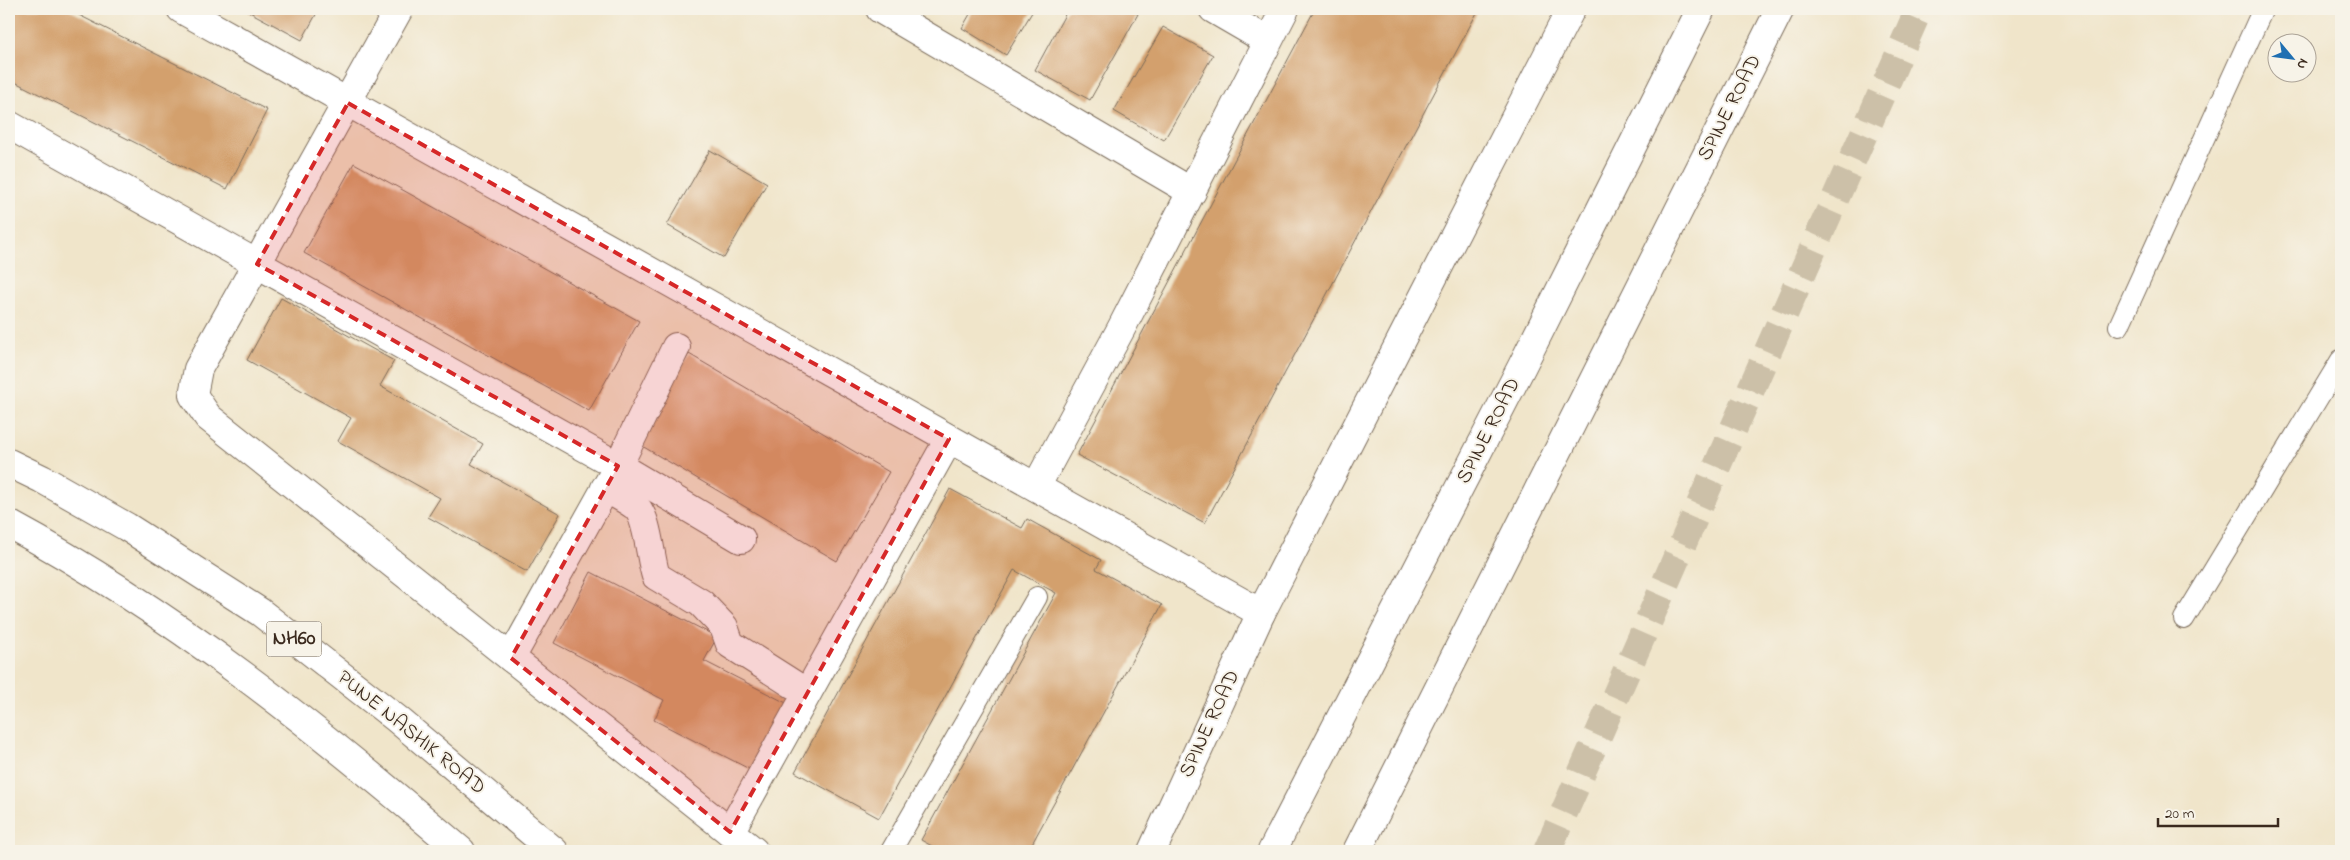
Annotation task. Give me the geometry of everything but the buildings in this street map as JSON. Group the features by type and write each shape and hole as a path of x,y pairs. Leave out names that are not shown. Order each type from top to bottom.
{"main road":[{"path":"181,9 1261,613"},
{"path":"400,9 198,369 193,394 208,417 754,851"},
{"path":"880,9 1192,192"},
{"path":"1213,9 1268,41"},
{"path":"1036,487 1192,192 1285,9"},
{"name":"SPINE ROAD","path":"1152,851 1261,613 1571,9"},
{"name":"SPINE ROAD","path":"1272,851 1522,366 1701,9"},
{"name":"SPINE ROAD","path":"1357,851 1780,9"},
{"path":"9,125 257,264 611,477 741,539"},
{"path":"511,658 611,477 676,347"},
{"path":"730,832 949,439"},
{"name":"PUNE NASHIK ROAD","path":"9,463 42,479 128,527 260,612 397,719 554,851"},
{"path":"611,477 637,507 648,532 651,560 656,576 701,603 724,627 730,644 807,694"},
{"name":"NH60","path":"9,524 74,559 216,654 357,763 461,851"}],"lane":[{"path":"2119,326 2263,9"},
{"path":"2184,619 2341,360"},
{"path":"890,851 1037,596"}],"highlighted area":[{"path":"348,103 949,439 730,832 511,658 618,466 257,264"}],"tunnel":[{"path":"1547,851 1919,9"}]}
